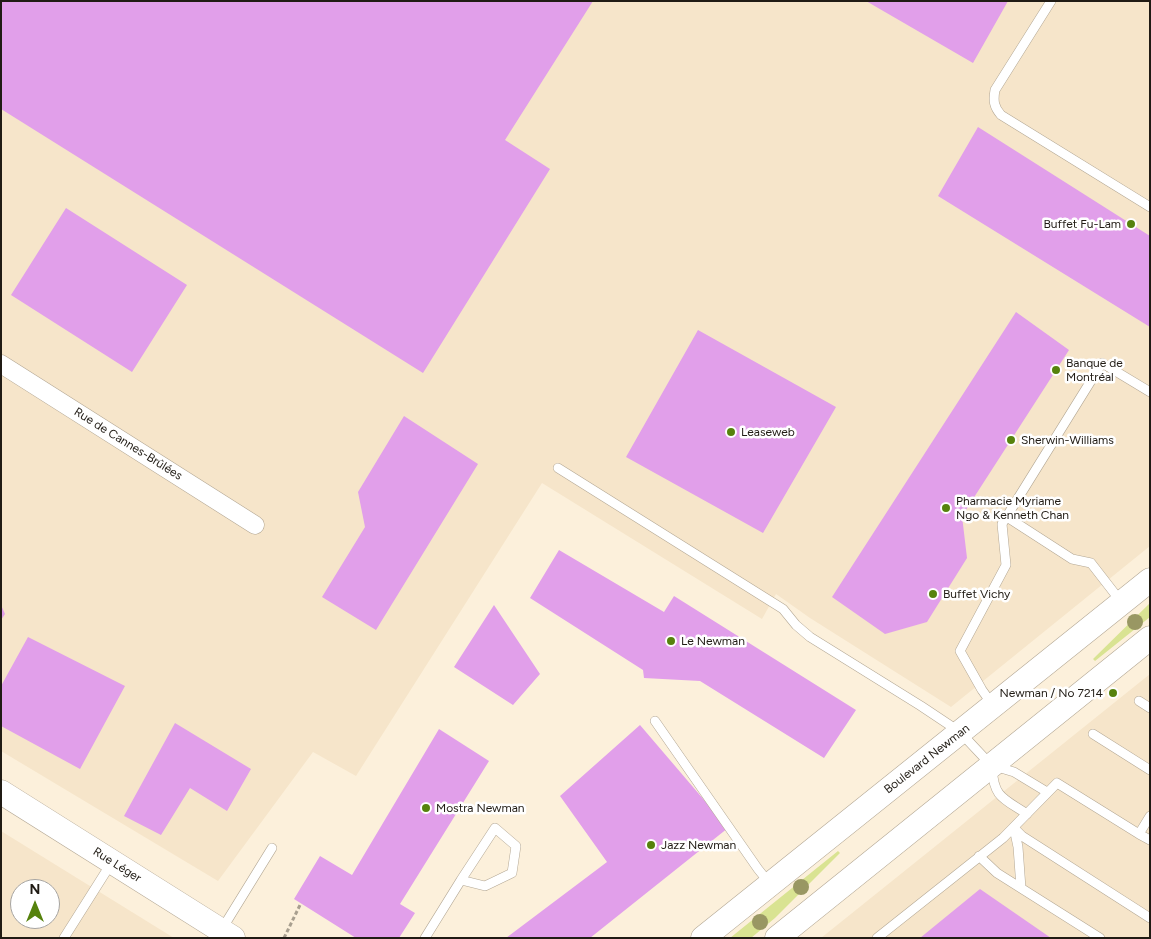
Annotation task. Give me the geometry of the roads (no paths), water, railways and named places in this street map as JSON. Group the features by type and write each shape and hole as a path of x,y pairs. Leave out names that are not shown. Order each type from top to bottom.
{"main road":[{"name":"Boulevard Newman","path":"703,938 1150,580"},
{"path":"777,938 1149,641"},
{"name":"Rue Léger","path":"1,792 227,934"}],"street":[{"name":"Rue de Cannes-Brûlées","path":"1,364 255,525"}],"lane":[{"path":"1051,1 995,90 993,98 996,110 1000,115 1150,207"},
{"path":"994,706 982,690 960,651 1006,565 1002,524 1102,362 1150,392"},
{"path":"558,468 782,608 810,638 960,732 992,765 1014,772 1047,792"},
{"path":"1007,517 1072,559 1091,563 1122,603"},
{"path":"1138,701 1150,708"},
{"path":"655,721 770,884"},
{"path":"1093,734 1150,770"},
{"path":"992,765 994,788 1000,796 1027,814"},
{"path":"877,938 1014,828 1057,783 1150,840"},
{"path":"1140,834 1150,816"},
{"path":"425,938 461,880 495,828 516,846 512,873 485,886 461,880"},
{"path":"1014,828 1018,847 1021,888"},
{"path":"1014,828 1022,836 1150,918"},
{"path":"227,934 272,848"},
{"path":"979,856 990,867 1100,938"},
{"path":"64,938 112,862"}],"place":[{"name":"Buffet Fu-Lam","path":"1131,224"},
{"name":"Banque de Montréal","path":"1056,370"},
{"name":"Leaseweb","path":"731,432"},
{"name":"Sherwin-Williams","path":"1011,440"},
{"name":"Pharmacie Myriame Ngo & Kenneth Chan","path":"946,508"},
{"name":"Buffet Vichy","path":"933,594"},
{"name":"Le Newman","path":"671,641"},
{"name":"Newman / No 7214","path":"1113,693"},
{"name":"Mostra Newman","path":"426,808"},
{"name":"Jazz Newman","path":"651,845"}]}
